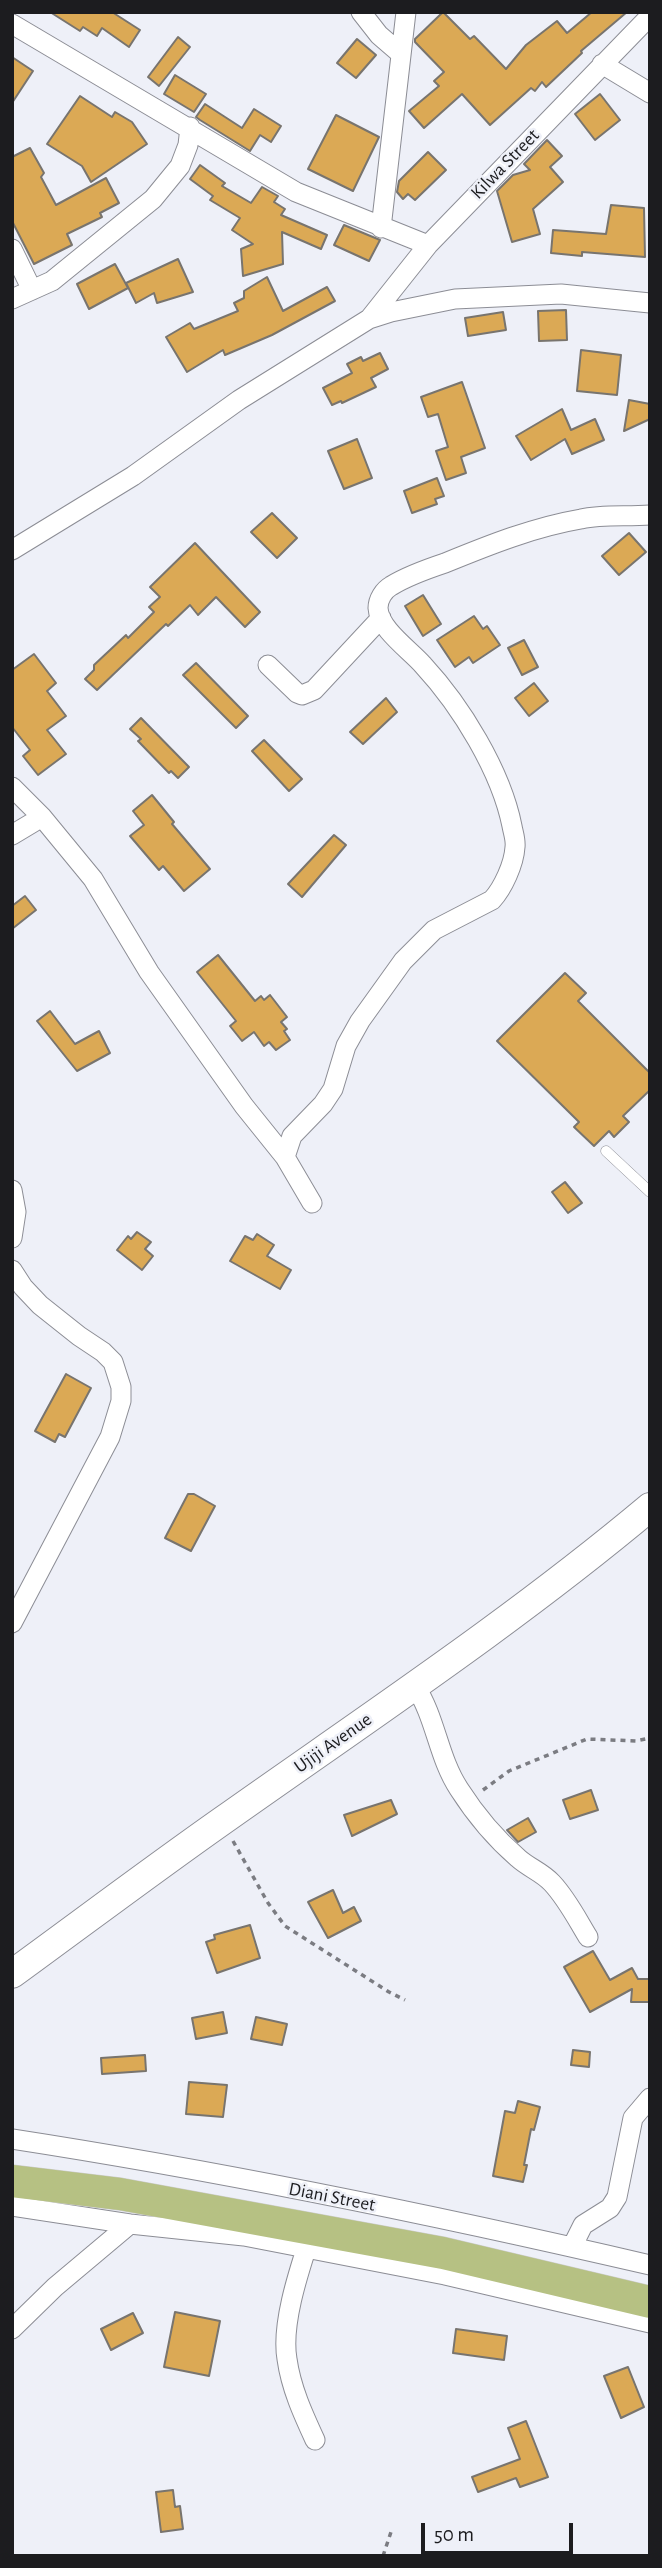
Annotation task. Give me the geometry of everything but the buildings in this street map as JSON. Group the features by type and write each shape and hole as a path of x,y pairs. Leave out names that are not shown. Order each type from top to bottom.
{"main road":[{"name":"Ujiji Avenue","path":"12,1974 586,1561 650,1507"},
{"path":"12,2181 120,2194 309,2239 443,2253 650,2302"}],"street":[{"path":"361,12 379,35 401,54"},
{"path":"381,228 406,12"},
{"name":"Kilwa Street","path":"369,319 428,245 650,16"},
{"path":"12,24 296,192 428,245"},
{"path":"602,64 650,93"},
{"path":"12,299 52,281 153,199 180,166 188,145 190,127"},
{"path":"12,249 32,290"},
{"path":"12,550 133,476 239,400 369,319 455,299 561,294 650,303"},
{"path":"285,1157 292,1136 333,1089 346,1046 360,1021 403,961 433,930 492,900 499,892 515,846 510,816 499,782 482,749 444,689 423,664 393,636 381,618 379,602 389,586 488,545 583,518 650,515"},
{"path":"268,665 297,693 307,693 314,690 381,618"},
{"path":"12,786 42,817 93,880 149,972 244,1106 285,1157 312,1203"},
{"path":"12,835 42,817"},
{"path":"12,1190 16,1212 12,1238"},
{"path":"12,1270 40,1305 113,1362 121,1387 117,1419 110,1437 12,1623"},
{"path":"415,1686 426,1703 444,1760 459,1788 502,1844 555,1885 588,1937"},
{"path":"572,2247 583,2225 610,2208 617,2197 633,2118 650,2098"},
{"name":"Diani Street","path":"12,2139 131,2158 650,2265"},
{"path":"12,2206 130,2224 244,2236 309,2239 445,2275 650,2323"},
{"path":"12,2329 55,2287 130,2224"},
{"path":"309,2239 288,2319 286,2356 296,2398 315,2440"}],"lane":[{"path":"606,1151 650,1192"}],"path":[{"path":"468,1801 509,1771 587,1739 636,1741 650,1738"},
{"path":"220,1822 263,1896 285,1926 405,2000"},
{"path":"383,2556 391,2532"}]}
